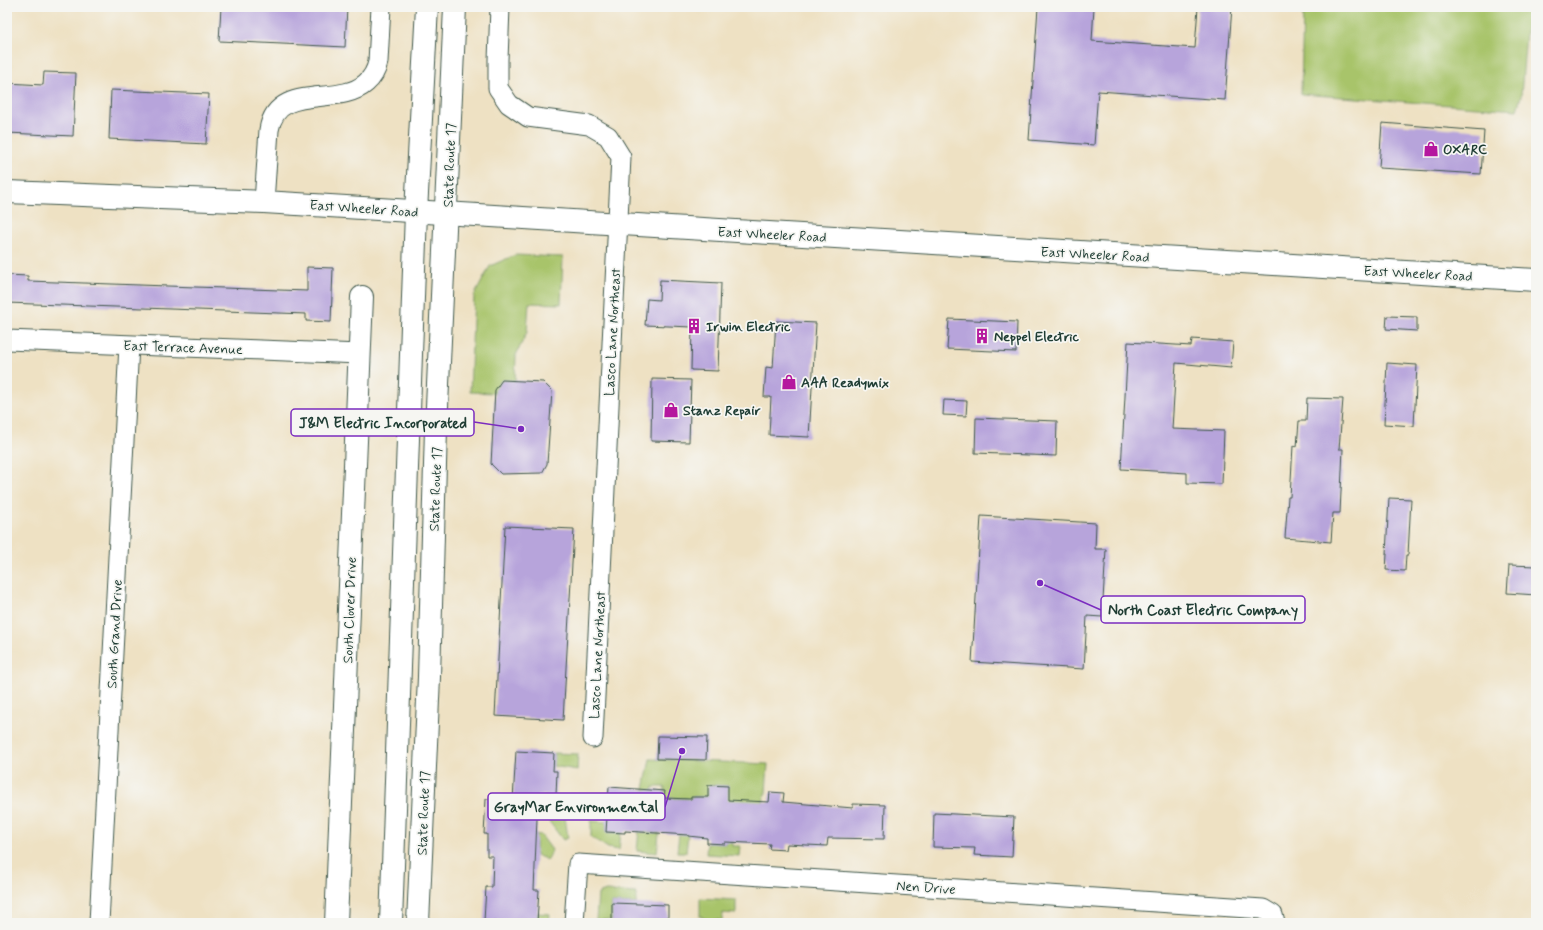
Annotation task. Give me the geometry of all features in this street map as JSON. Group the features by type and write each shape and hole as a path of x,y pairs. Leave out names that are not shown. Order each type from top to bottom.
{"main road":[{"name":"State Route 17","path":"391,923 416,212 427,7"},
{"name":"State Route 17","path":"418,923 429,677 436,429 447,214 455,7"},
{"name":"East Wheeler Road","path":"7,192 264,202 1536,280"},
{"name":"South Clover Drive","path":"336,923 362,296"}],"street":[{"path":"264,202 269,130 271,121 275,114 294,99 345,94 360,88 371,79 377,68 378,62 382,7"},
{"name":"Lasco Lane Northeast","path":"500,7 498,88 508,104 528,117 589,125 608,136 621,157 593,738"},
{"name":"East Terrace Avenue","path":"7,340 360,354"},
{"name":"South Grand Drive","path":"99,923 129,345"},
{"name":"Nen Drive","path":"574,923 578,864 1263,909 1274,919"}],"green space":[{"path":"1303,7 1528,7 1521,96 1517,110 1301,94"},
{"path":"515,255 563,257 561,304 529,303 527,332 516,355 515,381 502,381 495,393 470,392 474,296 490,266"},
{"path":"554,753 578,754 577,770 553,766"},
{"path":"650,759 768,764 766,792 763,802 731,835 732,846 740,846 739,856 706,854 707,843 725,844 728,786 709,785 708,797 691,797 686,852 677,852 679,834 688,799 664,798 665,787 653,787 649,832 659,833 657,853 637,851 639,829 642,829 644,789"},
{"path":"556,796 563,803 568,838 563,840 548,820 537,819 534,798"},
{"path":"591,821 607,822 606,832 621,833 619,850 608,848 591,837"},
{"path":"531,834 541,835 552,850 548,860 536,855 536,843"},
{"path":"606,891 636,893 636,904 612,903 612,920 596,920 598,894"},
{"path":"700,898 736,900 736,914 722,913 722,923 719,923 719,920 704,919 703,917 700,917"},
{"path":"537,913 550,914 549,923 537,923"}],"building":[{"path":"221,7 347,7 345,47 219,41"},
{"path":"1038,7 1094,7 1092,41 1195,48 1198,7 1232,7 1225,100 1098,91 1094,145 1029,140"},
{"path":"44,72 76,73 73,136 7,133 7,83 43,85"},
{"path":"111,90 209,94 206,144 109,139"},
{"name":"OXARC","path":"1382,123 1484,131 1481,174 1379,168"},
{"path":"307,267 333,268 331,322 306,321 306,314 7,303 7,275 28,276 28,281 307,291"},
{"name":"Irwin Electric","path":"660,280 721,283 718,371 691,370 692,327 645,325 647,299 659,300"},
{"path":"1387,316 1417,317 1417,331 1386,329"},
{"name":"Neppel Electric","path":"949,319 1017,322 1016,352 947,349"},
{"name":"AAA Readymix","path":"776,321 816,323 809,437 769,435 771,397 764,397 766,367 773,368"},
{"path":"1192,339 1233,342 1231,368 1176,363 1172,429 1224,431 1222,484 1187,483 1187,473 1121,469 1128,342 1191,346"},
{"path":"1387,363 1417,365 1414,426 1384,424"},
{"name":"Stanz Repair","path":"652,379 691,380 689,442 651,441"},
{"path":"502,380 543,382 552,391 547,464 542,473 501,474 491,464 495,390"},
{"path":"1307,398 1343,399 1339,449 1343,449 1340,513 1333,513 1331,542 1285,538 1288,497 1290,497 1293,446 1297,447 1299,421 1306,421"},
{"path":"944,400 967,401 966,416 943,415"},
{"path":"976,418 1057,421 1056,456 975,453"},
{"path":"1389,498 1411,499 1408,555 1406,555 1405,571 1386,570"},
{"path":"981,516 1096,523 1095,549 1106,549 1102,617 1087,616 1084,669 972,662"},
{"path":"505,526 574,529 563,720 495,716"},
{"path":"1509,565 1536,566 1536,595 1507,593"},
{"path":"658,736 707,737 706,760 657,759"},
{"path":"516,751 554,753 553,771 557,771 556,796 538,795 534,890 539,890 537,923 484,921 486,887 492,887 493,856 487,856 487,834 484,834 486,799 513,800"},
{"path":"708,785 728,786 728,800 769,802 770,792 784,793 783,802 853,808 853,804 885,805 884,839 828,838 827,846 787,844 786,850 769,849 770,844 725,842 725,844 707,843 707,838 688,835 625,831 625,833 606,832 609,787 665,791 664,798 691,799 691,797 708,797"},
{"path":"934,813 1014,817 1012,857 974,855 975,848 933,847"},
{"path":"612,903 668,905 668,923 612,923"}],"place":[{"name":"OXARC","path":"1431,149"},
{"name":"Irwin Electric","path":"694,326"},
{"name":"Neppel Electric","path":"982,336"},
{"name":"AAA Readymix","path":"789,382"},
{"name":"Stanz Repair","path":"671,410"},
{"name":"J&M Electric Incorporated","path":"521,429"},
{"name":"North Coast Electric Company","path":"1040,583"},
{"name":"GrayMar Environmental","path":"682,751"}]}
